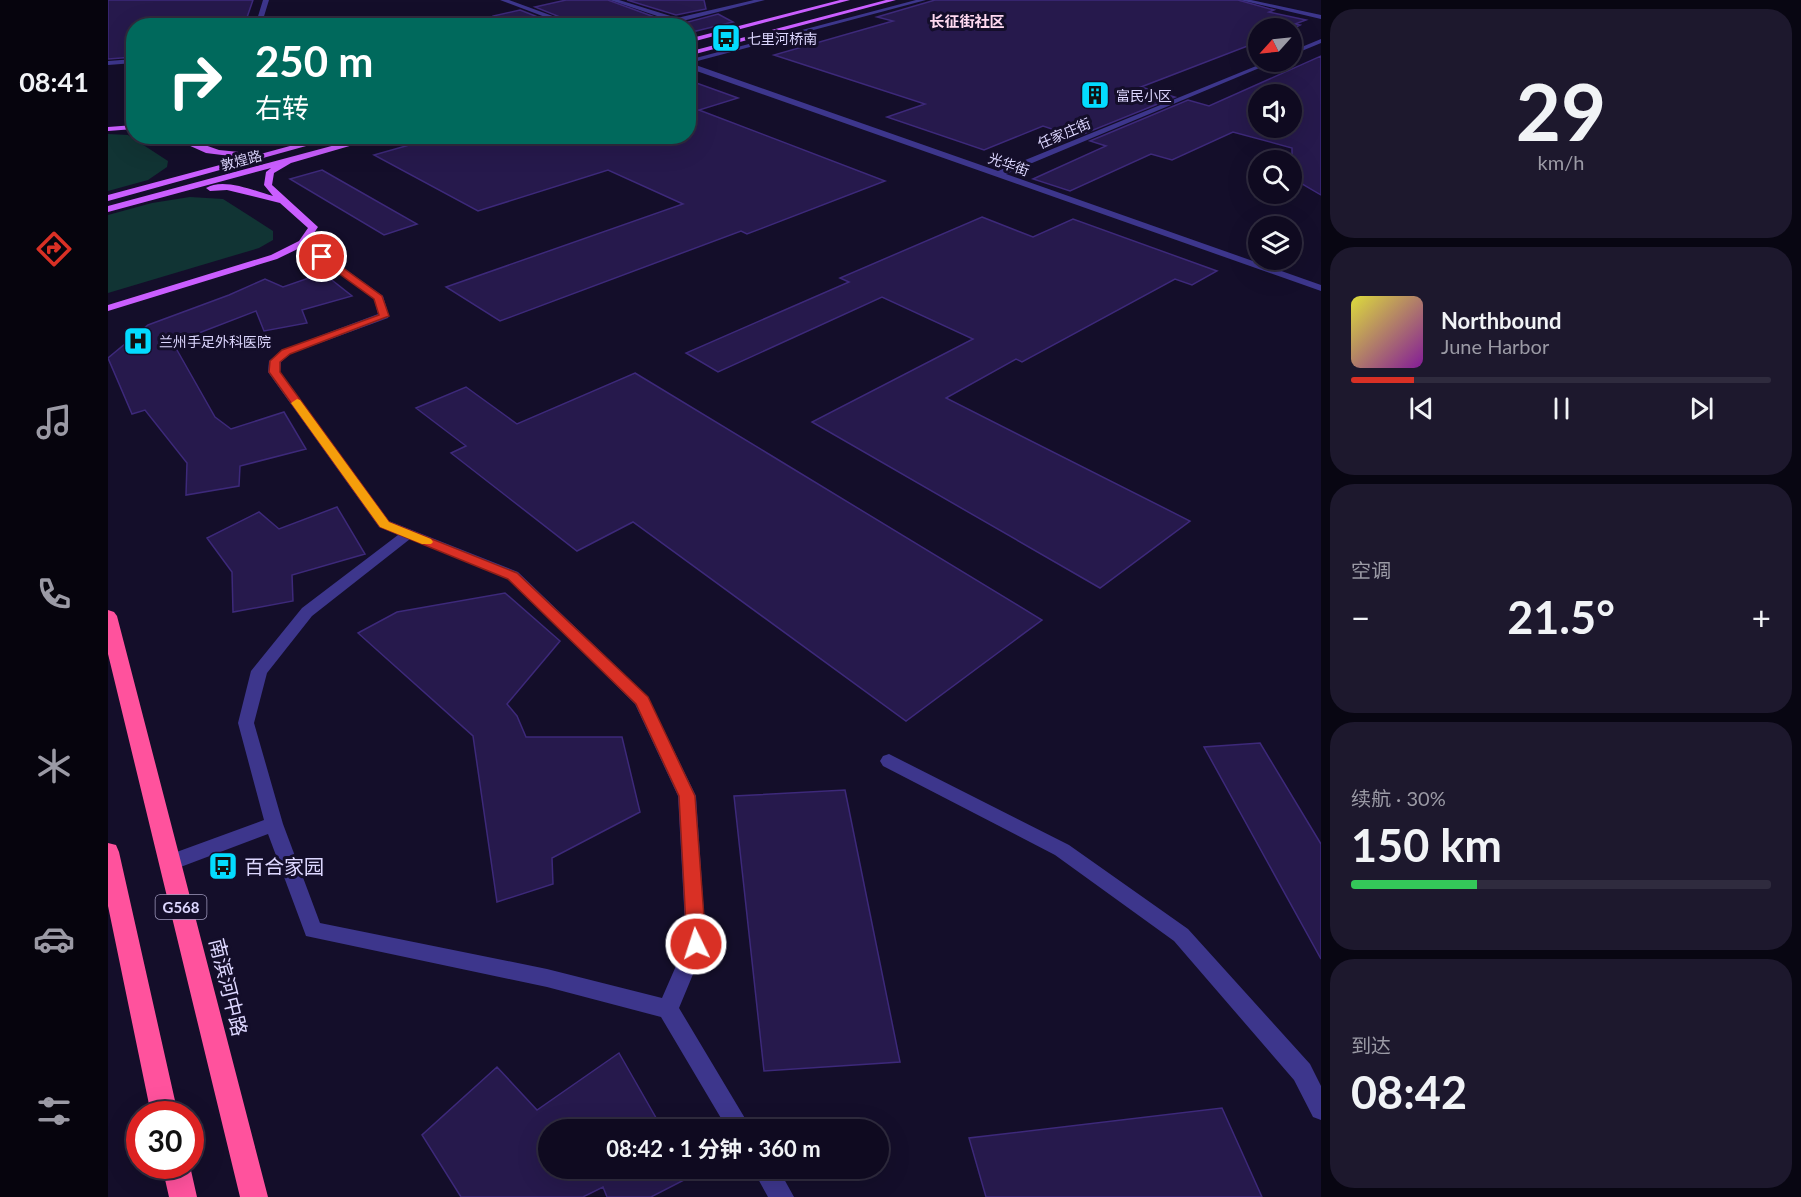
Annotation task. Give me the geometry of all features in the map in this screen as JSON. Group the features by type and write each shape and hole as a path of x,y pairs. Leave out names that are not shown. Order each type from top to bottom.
{"highway":[{"name":"南滨河中路","path":"108,616 254,1197"},
{"path":"108,852 162,1101"},
{"path":"179,1179 183,1197"}],"main road":[{"path":"696,39 847,0"},
{"path":"696,52 893,0"},
{"path":"108,129 126,128"},
{"path":"180,144 192,154 272,155"},
{"name":"敦煌路","path":"108,198 310,144"},
{"name":"敦煌路","path":"108,209 351,144"},
{"path":"143,188 183,175 192,154"},
{"path":"108,308 274,257 303,243 313,227 268,185 270,172 287,162"},
{"path":"168,193 227,187 283,201"}],"street":[{"path":"260,18 266,0"},
{"path":"503,0 554,18"},
{"path":"613,0 669,18"},
{"path":"690,18 762,0"},
{"path":"696,61 922,0"},
{"path":"1243,0 1321,16"},
{"path":"1302,49 1321,41"},
{"path":"108,63 126,62"},
{"name":"光华街","path":"696,66 1321,288"},
{"name":"任家庄街","path":"999,174 1248,71"},
{"path":"303,243 379,298 384,316 286,352 275,361 274,372 384,524 513,576 642,701 687,796 696,944 668,1009"},
{"path":"408,534 307,612 259,671 246,723 274,824 313,930 547,978 668,1009 734,1119"},
{"path":"889,761 1062,850 1181,935 1302,1072 1321,1109"},
{"path":"170,863 274,824"},
{"path":"771,1179 782,1197"}],"green space":[{"path":"108,134 126,135 126,144 142,144 168,161 167,167 148,180 108,191"},
{"path":"190,197 223,199 273,231 273,240 259,248 108,293 108,215 152,203"}],"building":[{"path":"108,0 253,0 247,18 126,18 126,58 108,59"},
{"path":"566,0 608,0 657,18 562,18 535,7"},
{"path":"627,0 704,0 706,9 676,15"},
{"path":"935,0 1238,0 1274,10 1269,12 1297,18 1248,18 1248,46 1141,87 1175,97 1076,137 1043,126 984,150 887,117 925,104 774,55 893,21 877,17"},
{"path":"520,10 540,18 493,18 493,16"},
{"path":"718,14 733,22 696,31 696,20"},
{"path":"1321,56 1321,195 1302,184 1302,150 1292,150 1292,148 1255,138 1302,138 1302,84 1258,84 1285,72 1302,72 1302,64"},
{"path":"696,83 738,98 699,110 885,181 747,234 741,231 500,321 446,287 683,204 608,170 478,211 374,155 413,144 696,144"},
{"path":"1248,89 1248,136 1233,132 1172,160 1151,154 1070,191 1033,179 1106,146 1090,141 1188,100 1209,106"},
{"path":"322,170 417,224 384,235 290,179"},
{"path":"982,217 1033,237 1073,219 1217,271 1192,285 1175,279 1022,362 1016,359 946,398 1190,521 1100,588 812,422 973,339 882,297 718,372 686,353 849,282 840,278"},
{"path":"323,273 352,296 302,310 307,323 264,331 256,311 173,343 215,417 231,429 284,412 306,449 240,466 239,486 186,495 187,463 145,410 132,414 108,358 148,325 265,279 283,287"},
{"path":"635,373 1042,620 906,721 633,522 577,551 451,453 466,446 416,408 466,387 517,424"},
{"path":"337,507 365,554 292,575 293,601 233,612 232,572 207,538 259,512 279,529"},
{"path":"505,593 560,641 507,704 517,716 526,737 622,737 640,812 552,858 553,884 497,902 473,736 358,633 397,612"},
{"path":"1260,743 1321,844 1321,959 1204,747"},
{"path":"845,790 900,1062 764,1071 734,796"},
{"path":"619,1053 657,1119 538,1119 538,1179 686,1179 651,1197 607,1197 603,1187 583,1197 461,1197 422,1135 497,1067 537,1110"},
{"path":"1222,1108 1262,1197 986,1197 969,1138"}],"slow traffic":[{"path":"297,403 384,524 426,542"}],"place":[{"name":"七里河桥南","path":"726,38"},
{"name":"富民小区","path":"1095,95"},
{"name":"兰州手足外科医院","path":"138,341"},
{"name":"百合家园","path":"223,866"}],"district":[{"name":"长征街社区","path":"967,21"}],"route":[{"path":"322,257 379,298 384,316 286,352 275,361 274,372 384,524 513,576 642,701 687,796 696,944"}]}
